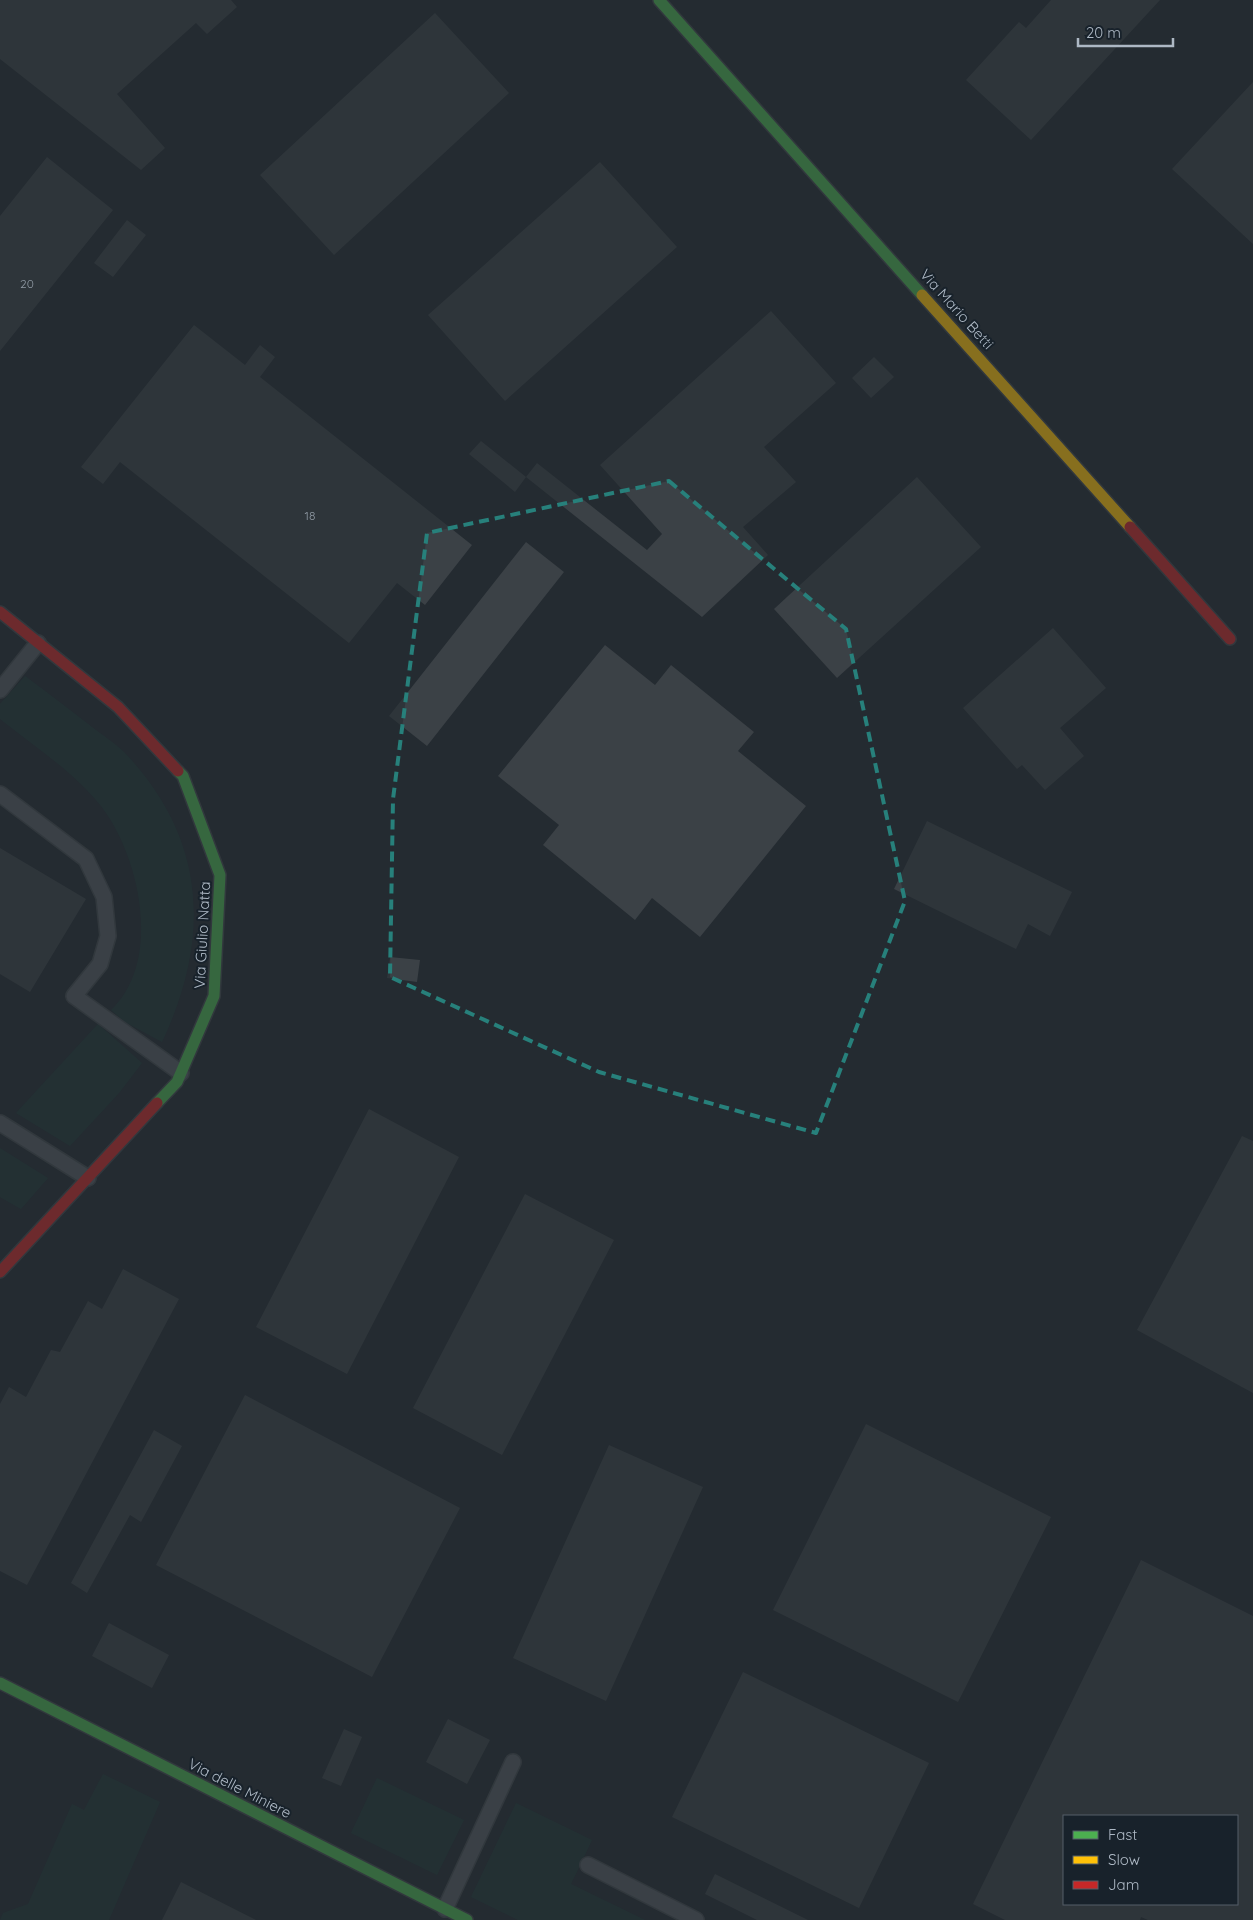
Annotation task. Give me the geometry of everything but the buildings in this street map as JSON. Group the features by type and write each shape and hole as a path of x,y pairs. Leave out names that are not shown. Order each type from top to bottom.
{"street":[{"name":"Via Mario Betti","path":"659,0 878,242 1230,639"},
{"name":"Via Giulio Natta","path":"0,612 118,708 183,776 220,875 214,996 177,1082 0,1272"},
{"name":"Via delle Miniere","path":"0,1683 467,1920"}],"lane":[{"path":"0,690 38,643"},
{"path":"0,794 86,859 104,897 108,936 100,964 74,996 181,1072"},
{"path":"0,1123 88,1178"},
{"path":"445,1909 513,1762"},
{"path":"588,1865 696,1920"}],"highlighted area":[{"path":"669,481 846,629 905,901 816,1133 599,1072 390,977 393,799 427,533"}],"green space":[{"path":"25,676 124,752 151,785 172,819 185,855 192,891 193,927 188,965 178,1003 162,1042 125,1022 111,1010 127,989 137,964 141,937 140,908 135,880 115,827 101,806 79,782 0,719 0,704"},
{"path":"98,1024 142,1063 119,1093 70,1146 16,1113"},
{"path":"0,1148 48,1178 21,1209 0,1197"},
{"path":"103,1774 160,1802 109,1920 0,1920 3,1913 28,1904 72,1804 84,1810"},
{"path":"377,1778 464,1820 437,1875 351,1833"},
{"path":"516,1803 592,1840 571,1884 645,1920 518,1920 471,1897"}],"traffic: fast":[{"path":"659,0 922,295"},
{"path":"157,1103 177,1082 214,996 220,875 183,776 178,771"},
{"path":"0,1683 467,1920"}],"traffic: slow":[{"path":"922,295 1130,527"}],"traffic: jam":[{"path":"1130,527 1230,639"},
{"path":"0,612 118,707 178,771"},
{"path":"0,1272 157,1103"}]}
